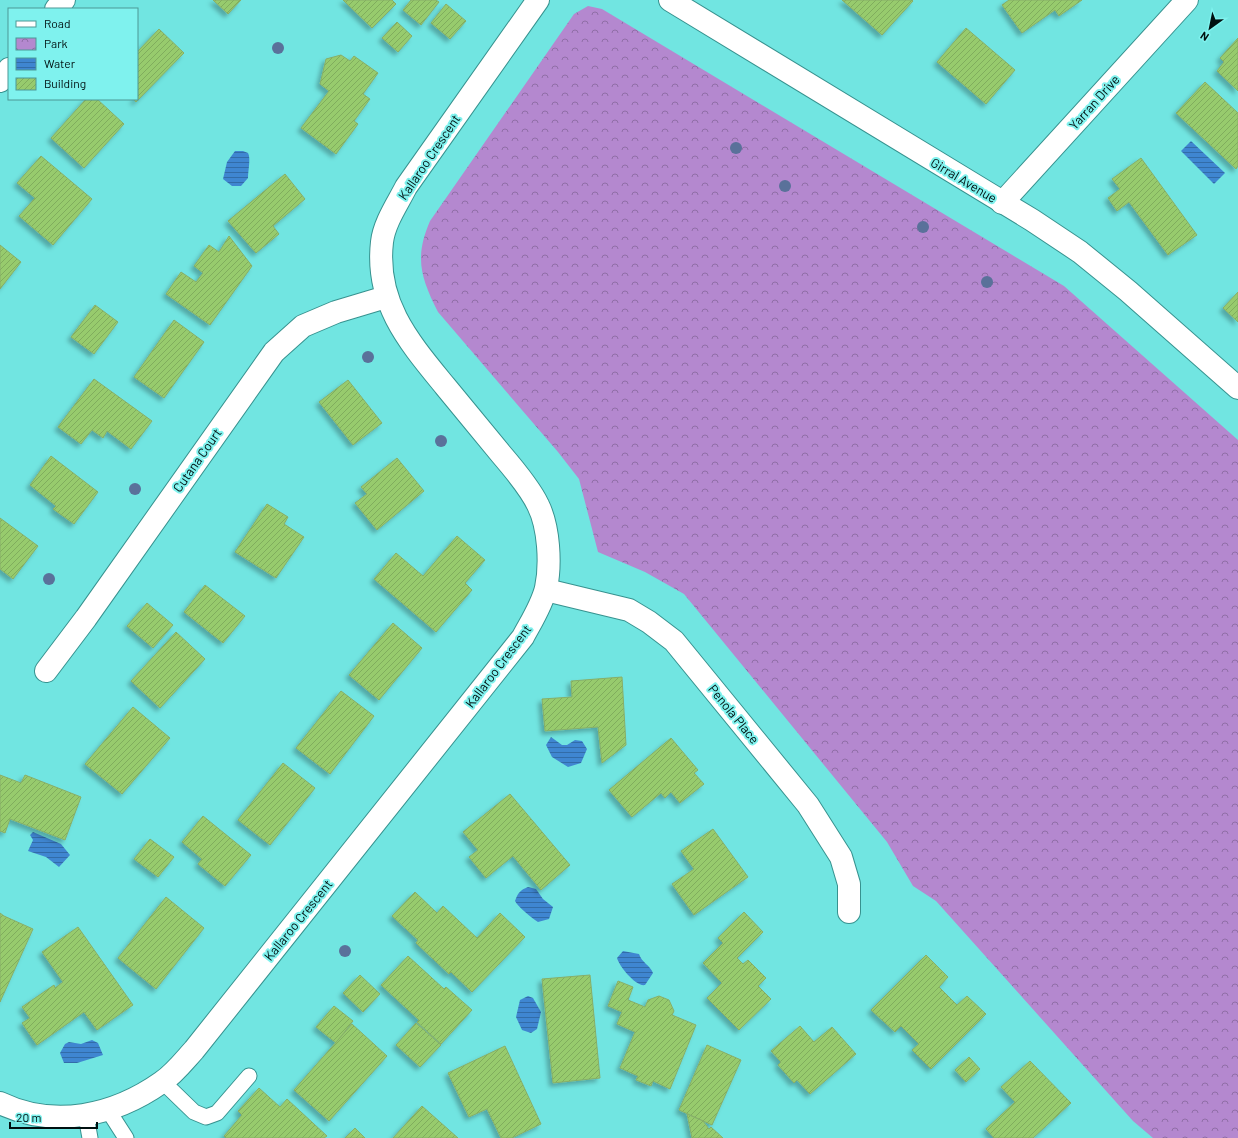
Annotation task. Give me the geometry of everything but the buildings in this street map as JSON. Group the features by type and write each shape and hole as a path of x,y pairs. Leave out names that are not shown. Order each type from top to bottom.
{"street":[{"path":"57,8 64,0"},
{"name":"Kallaroo Crescent","path":"0,1102 46,1116 86,1116 126,1103 163,1082 194,1050 523,637 535,615 546,590 549,568 548,543 538,505 514,469 414,349 398,324 386,297 381,271 382,240 390,218 406,187 538,0"},
{"name":"Girral Avenue","path":"670,0 1080,252 1238,388"},
{"name":"Yarran Drive","path":"1002,203 1187,0"},
{"path":"0,81 8,70"},
{"name":"Cutana Court","path":"46,671 86,618 274,352 303,326 336,312 386,297"},
{"name":"Penola Place","path":"546,590 628,610 649,622 674,641 808,805 841,857 849,884 849,912"}],"lane":[{"path":"163,1082 194,1112 206,1117 217,1113 249,1076"},
{"path":"108,1110 126,1138"},
{"path":"86,1116 90,1138"}],"green space":[{"path":"588,6 602,9 1064,286 1238,440 1238,1138 1153,1138 1133,1121 936,901 913,886 887,842 684,594 645,572 598,552 579,479 558,452 438,312 427,289 421,257 425,234 430,221 574,14"}],"water":[{"path":"1191,141 1225,173 1214,184 1181,151"},
{"path":"235,151 243,151 249,155 248,178 241,186 232,186 223,179 227,162"},
{"path":"551,737 562,745 567,745 575,740 582,741 587,749 581,763 568,767 552,757 546,745"},
{"path":"33,832 61,844 70,855 59,867 46,857 28,851 33,840 30,835"},
{"path":"528,887 536,889 543,899 553,907 549,919 538,922 525,912 515,901 518,894"},
{"path":"623,951 639,954 642,960 652,970 653,973 645,985 637,983 628,975 618,962 617,958"},
{"path":"528,996 533,998 541,1012 537,1029 531,1033 522,1030 516,1017 520,1000"},
{"path":"92,1040 98,1043 103,1055 77,1063 64,1063 60,1053 65,1044 69,1042 81,1044"}]}
